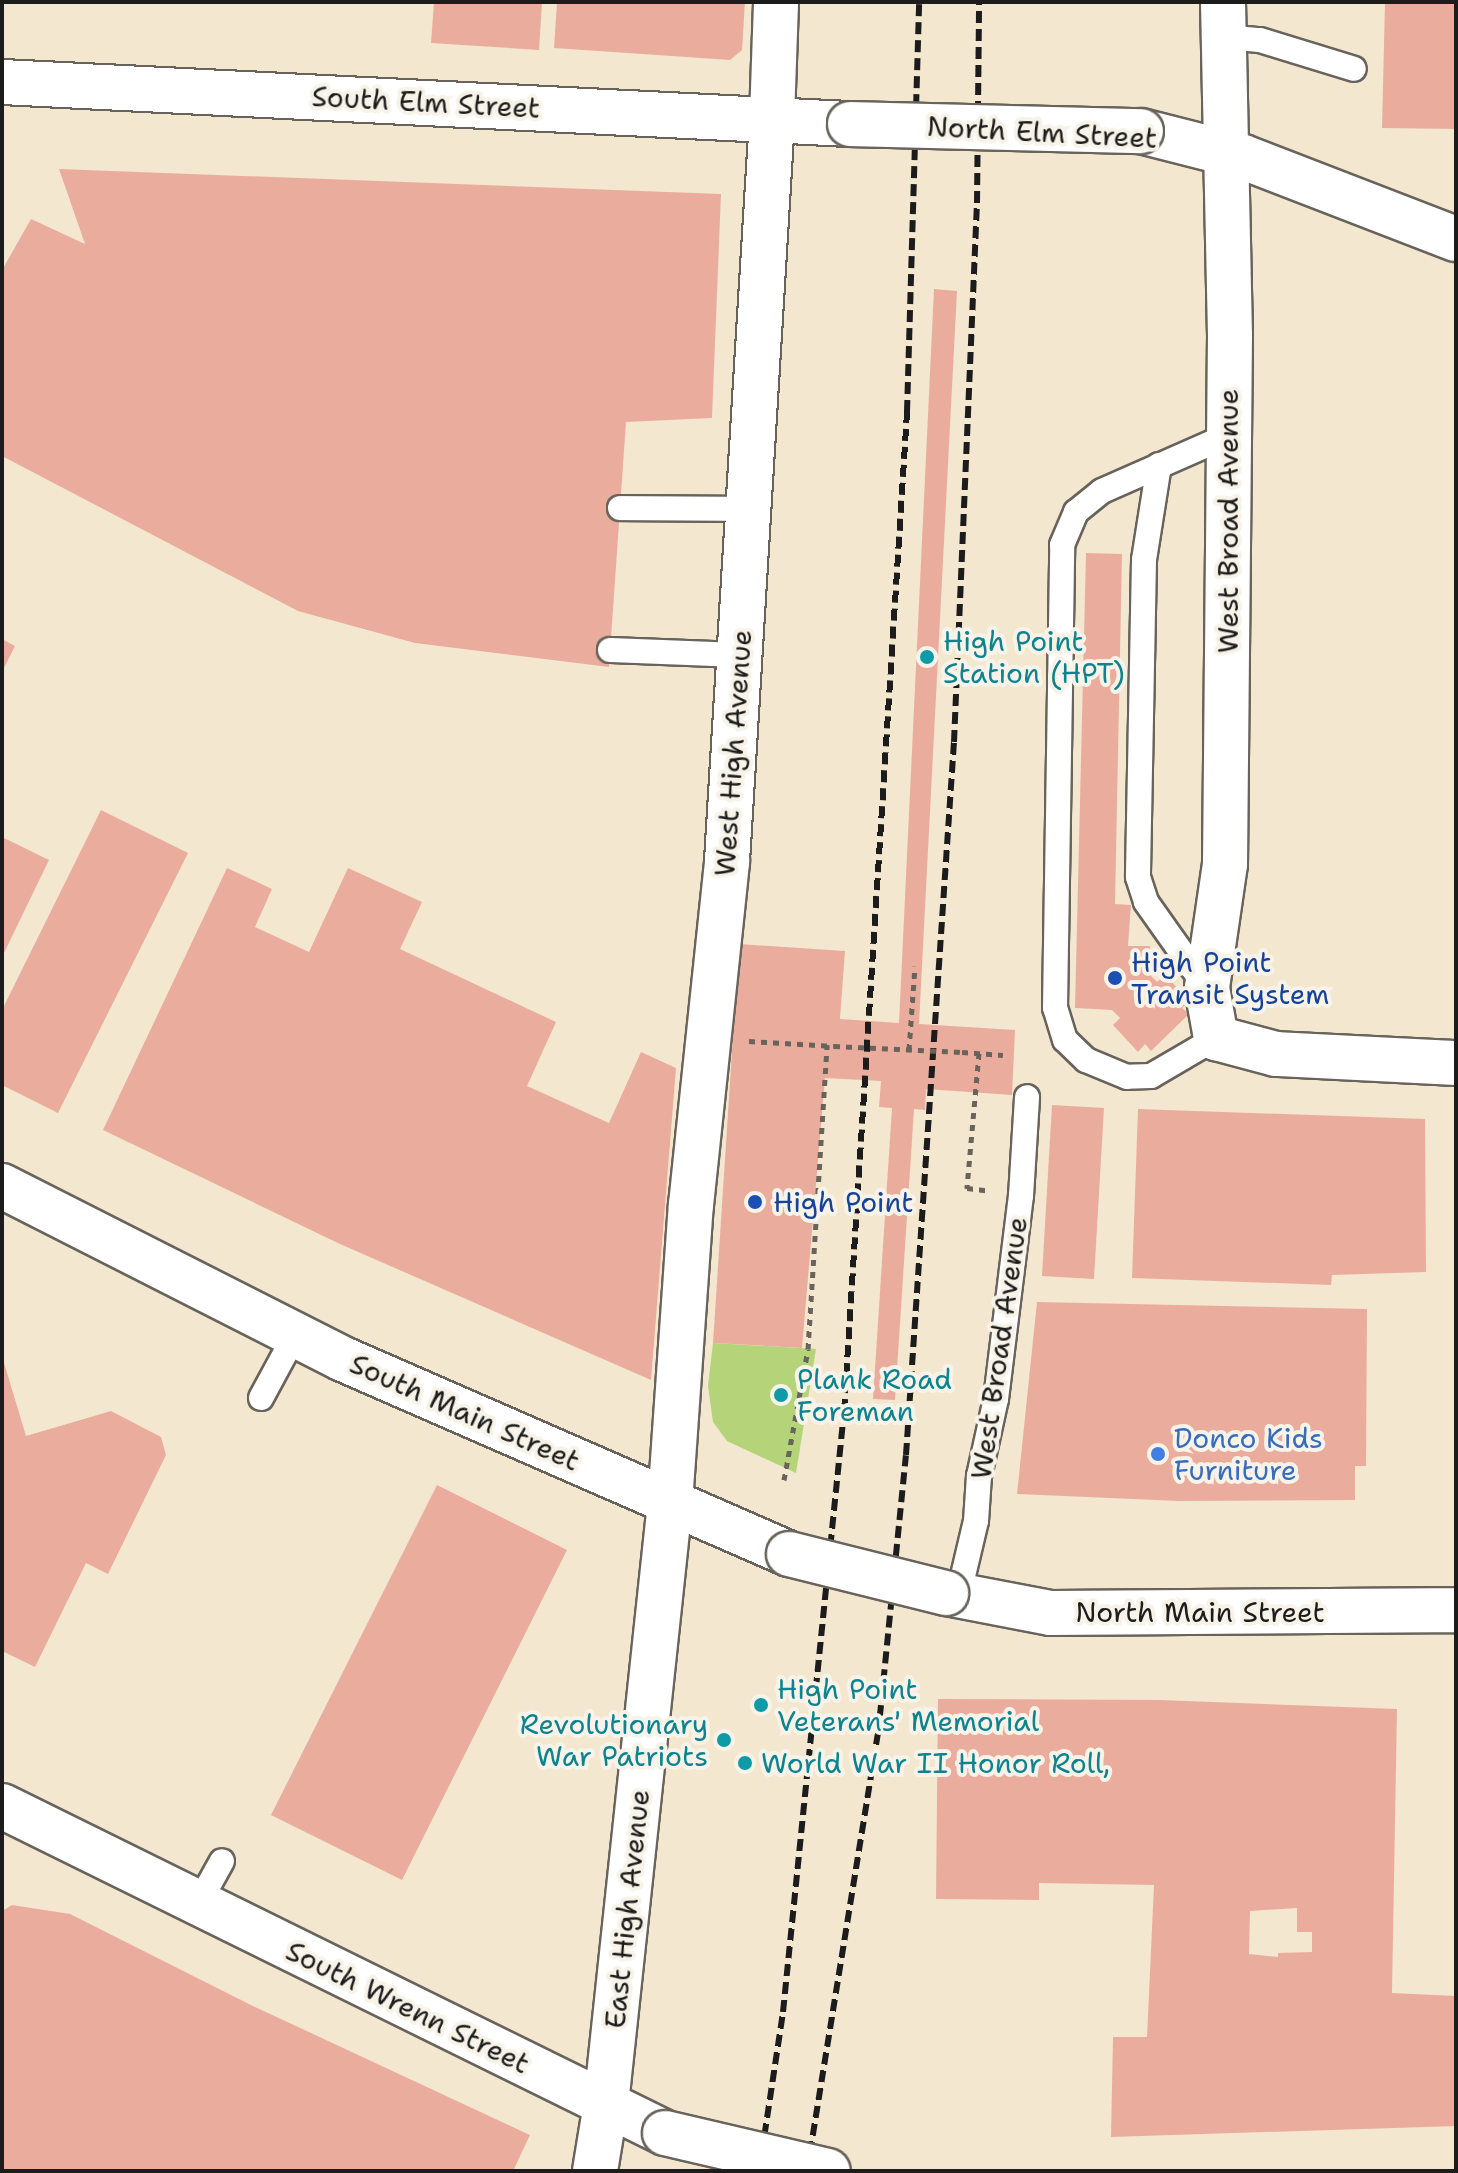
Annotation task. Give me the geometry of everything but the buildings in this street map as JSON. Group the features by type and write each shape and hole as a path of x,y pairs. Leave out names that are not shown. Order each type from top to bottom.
{"street":[{"name":"West High Avenue","path":"670,1503 699,1114 727,861 772,118 776,2"},
{"name":"West Broad Avenue","path":"1216,1038 1207,988 1225,864 1229,435 1224,20"},
{"name":"South Elm Street","path":"2,82 850,124"},
{"name":"North Elm Street","path":"850,124 1141,131 1225,152 1456,239"},
{"path":"1216,1038 1276,1054 1456,1063"},
{"name":"South Main Street","path":"2,1186 295,1335 670,1503 789,1554 952,1595"},
{"name":"East High Avenue","path":"595,2171 606,2104 670,1503"},
{"name":"North Main Street","path":"952,1595 1051,1613 1456,1610"},
{"name":"South Wrenn Street","path":"2,1806 665,2133 828,2171"}],"lane":[{"path":"1224,20 1260,40 1354,69"},
{"path":"1216,1038 1151,1076 1127,1077 1086,1060 1065,1040 1055,1008 1062,545 1076,512 1102,491 1229,435"},
{"path":"1159,465 1144,560 1138,877 1146,902 1207,988"},
{"path":"620,508 749,509"},
{"path":"610,650 740,655"},
{"name":"West Broad Avenue","path":"952,1595 976,1521 979,1476 996,1399 1021,1196 1027,1097"},
{"path":"261,1398 295,1335"},
{"path":"198,1904 222,1861"}],"path":[{"path":"909,1050 915,966"},
{"path":"736,1040 1003,1055"},
{"path":"784,1480 808,1349 831,1046"},
{"path":"979,1053 967,1188 997,1192"}],"green space":[{"path":"713,1343 816,1349 796,1473 727,1441 713,1422 708,1386"}],"railway":[{"path":"759,2171 783,2012 844,1411 907,412 919,2"},
{"path":"807,2171 878,1735 906,1455 954,742 977,203 979,2"}],"place":[{"name":"High Point Station (HPT)","path":"927,657"},
{"name":"High Point Transit System","path":"1115,978"},
{"name":"High Point","path":"755,1202"},
{"name":"Plank Road Foreman","path":"781,1395"},
{"name":"Donco Kids Furniture","path":"1158,1454"},
{"name":"High Point Veterans' Memorial","path":"761,1705"},
{"name":"Revolutionary War Patriots","path":"724,1740"},
{"name":"World War II Honor Roll,","path":"745,1763"}]}
